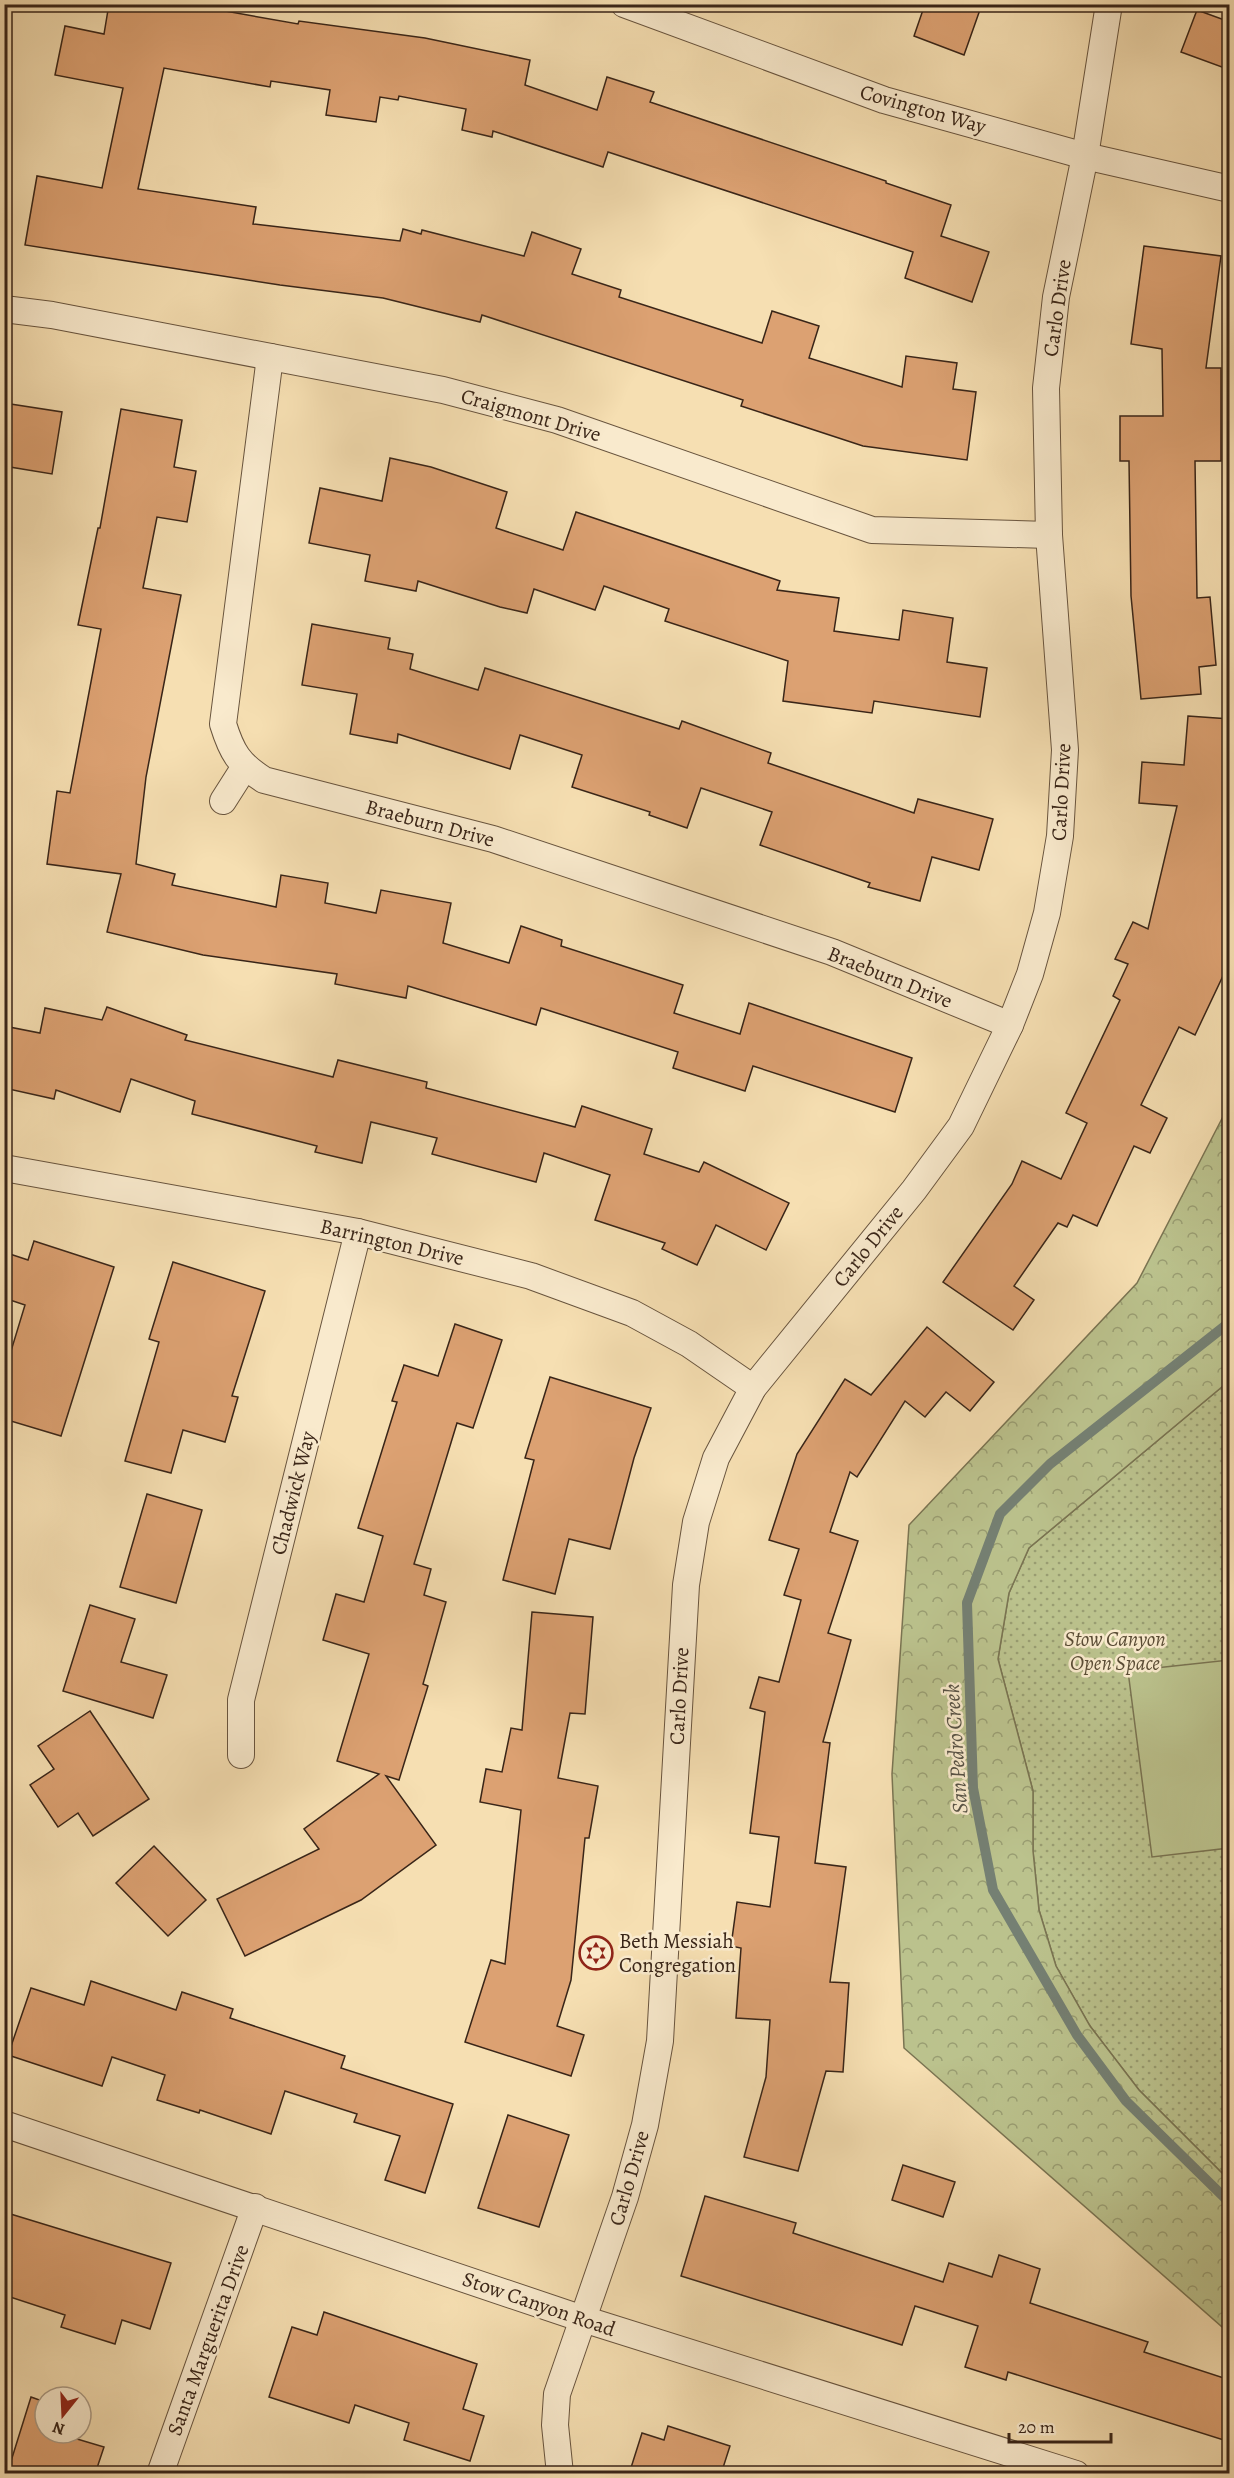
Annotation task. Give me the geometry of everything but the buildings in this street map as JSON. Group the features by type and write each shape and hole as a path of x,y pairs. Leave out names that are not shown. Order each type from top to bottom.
{"street":[{"name":"Covington Way","path":"624,4 884,100 1085,156 1230,189"},
{"name":"Carlo Drive","path":"560,2474 555,2425 557,2394 634,2166 645,2125 660,2041 686,1585 696,1522 716,1458 753,1388 914,1190 961,1126 1010,1025 1030,974 1044,923 1060,836 1065,750 1049,535 1046,388 1056,297 1085,156 1109,4"},
{"name":"Craigmont Drive","path":"4,309 52,315 443,390 557,420 872,530 1049,535"},
{"path":"223,801 244,768 230,748 222,724 270,357"},
{"name":"Braeburn Drive","path":"244,768 264,780 493,839 809,945 1010,1025"},
{"name":"Barrington Drive","path":"4,1168 358,1232 531,1276 632,1313 689,1344 753,1388"},
{"name":"Chadwick Way","path":"241,1755 241,1700 358,1232"},
{"name":"Stow Canyon Road","path":"4,2124 583,2319 1076,2474"},
{"name":"Santa Marguerita Drive","path":"160,2474 255,2207"}],"green space":[{"path":"1229,1105 1229,1381 1029,1548 1009,1593 998,1659 1033,1791 1033,1851 1039,1910 1056,1966 1090,2026 1139,2090 1229,2180 1229,2333 904,2048 892,1774 909,1525 1137,1283"},
{"name":"Stow Canyon Open Space","path":"1229,1381 1229,2180 1139,2090 1090,2026 1056,1966 1039,1910 1033,1851 1033,1791 998,1659 1009,1593 1029,1548"},
{"path":"1229,1660 1229,1848 1152,1857 1128,1671"}],"waterway":[{"name":"San Pedro Creek","path":"1230,1322 1050,1464 1000,1514 967,1603 973,1788 993,1890 1077,2035 1126,2101 1230,2203"}],"place":[{"name":"Beth Messiah Congregation","path":"596,1953"}]}
